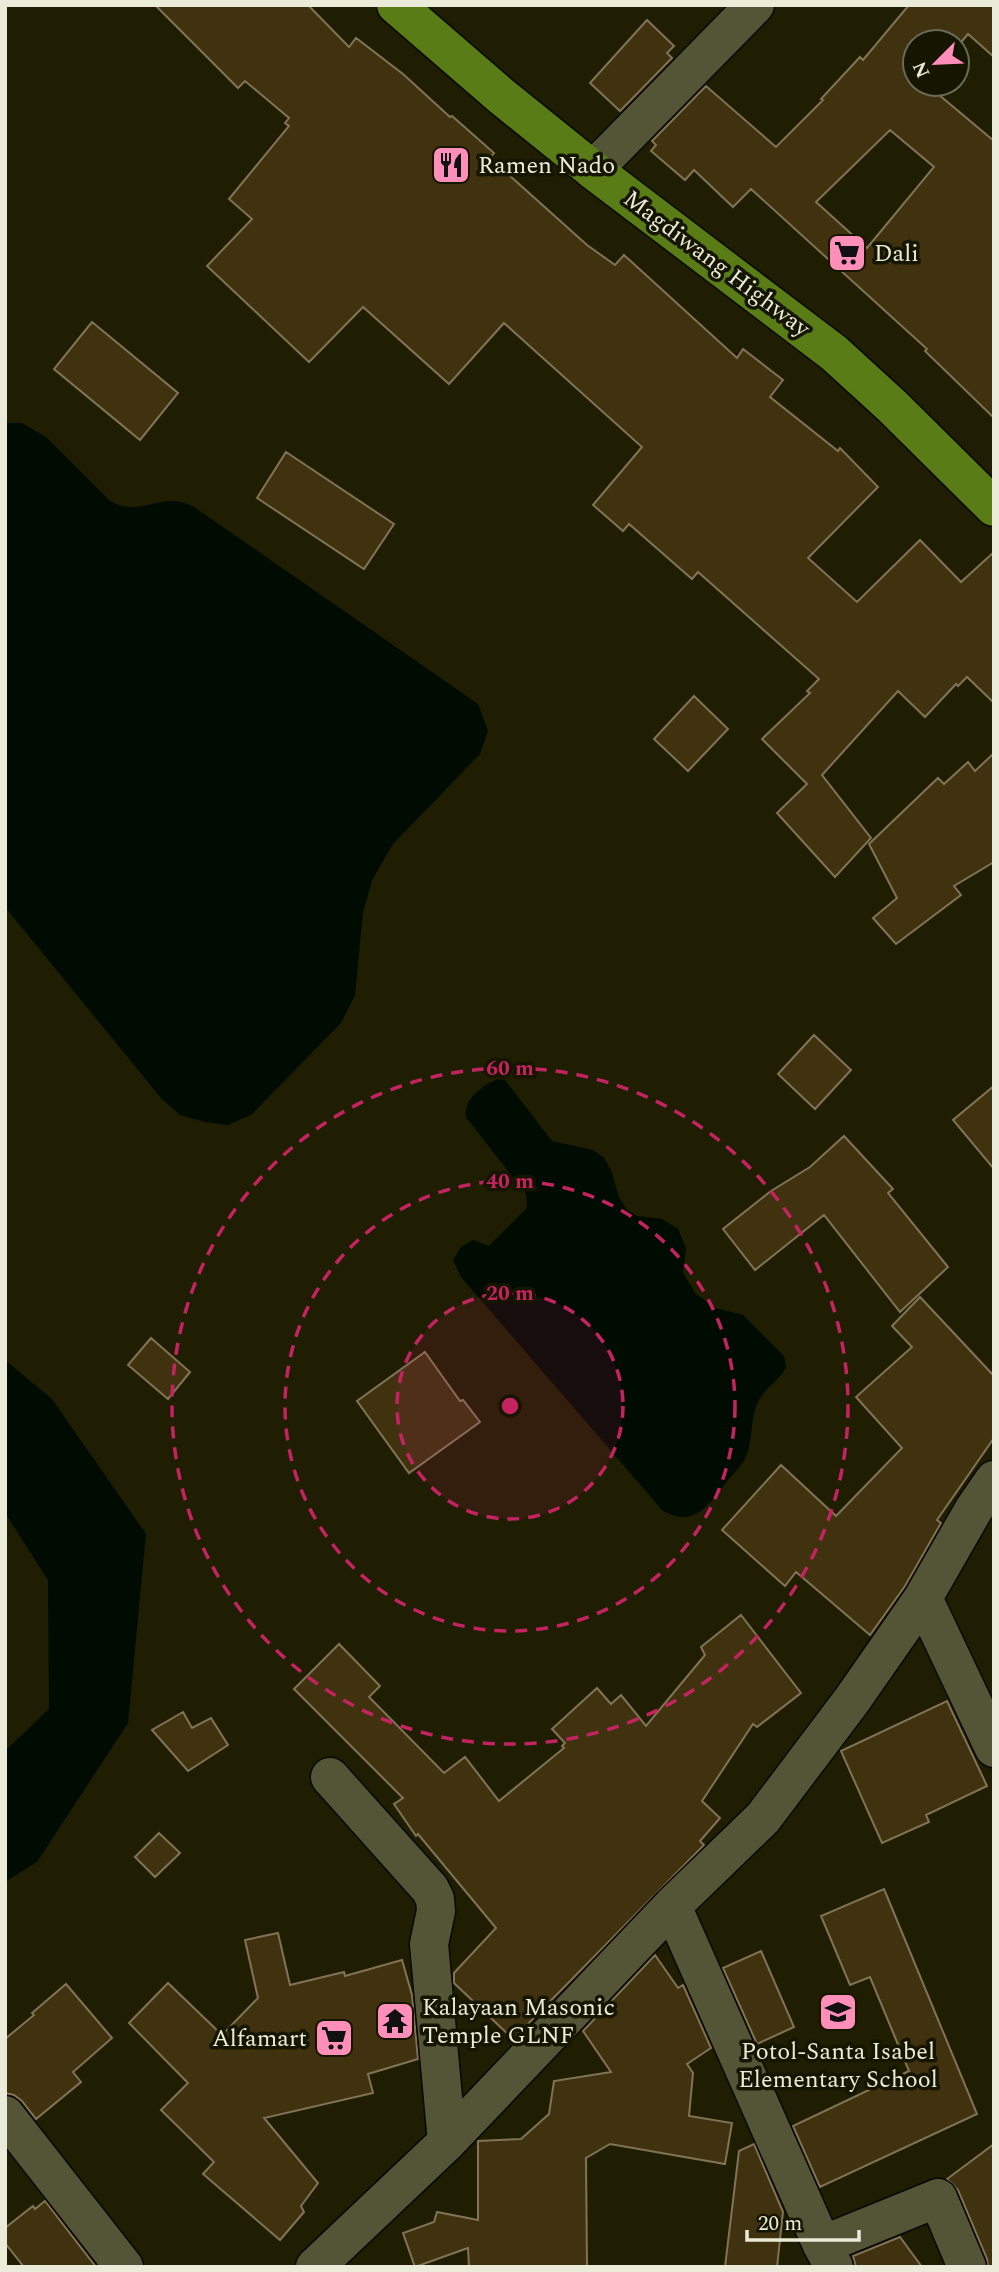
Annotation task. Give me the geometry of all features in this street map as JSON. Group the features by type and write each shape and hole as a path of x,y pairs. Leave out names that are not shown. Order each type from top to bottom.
{"main road":[{"name":"Magdiwang Highway","path":"396,5 500,95 593,170 834,353 892,405 994,507"}],"street":[{"path":"593,170 755,5"},
{"path":"316,2267 447,2142 672,1906 763,1818 852,1700 923,1598 974,1509 994,1480"},
{"path":"923,1598 994,1748"},
{"path":"330,1777 430,1889 435,1899 436,1911 429,1944 447,2142"},
{"path":"672,1906 828,2256 938,2198 967,2267"},
{"path":"5,2115 124,2267"}],"shaded area":[{"path":"5,423 22,423 46,437 110,501 133,507 174,501 197,509 478,704 488,731 480,754 393,844 372,880 363,913 355,995 341,1023 251,1115 228,1125 180,1115 161,1098 5,907"},
{"path":"498,1079 505,1080 552,1141 593,1150 604,1158 627,1210 637,1216 662,1219 678,1229 686,1248 683,1273 696,1294 715,1308 743,1315 784,1356 786,1367 762,1395 756,1407 745,1459 708,1505 692,1515 683,1517 662,1510 461,1277 453,1260 461,1247 473,1240 489,1246 527,1208 526,1194 466,1117 471,1099 480,1089"},
{"path":"5,1360 52,1399 146,1534 128,1723 37,1862 5,1882 5,1751 49,1709 48,1580 5,1513"}],"building":[{"path":"155,5 308,5 349,47 356,38 452,116 494,153 490,158 587,245 615,265 624,255 737,358 743,349 783,380 770,397 838,451 840,448 878,487 808,558 857,602 920,540 961,582 994,552 994,703 967,677 958,686 956,684 925,717 898,691 822,775 871,838 835,877 777,813 807,784 762,739 810,693 807,691 819,679 698,572 692,579 629,524 623,531 593,505 642,447 504,323 449,384 363,307 309,362 207,266 252,219 229,199 289,126 285,123 289,118 245,81 238,88"},
{"path":"909,5 994,5 994,57 971,37 971,28 901,28 901,98 943,98 994,141 994,418 925,351 927,349 751,189 733,207 694,170 685,180 651,151 656,145 652,141 706,86 776,147 823,100 821,99 860,57 863,60","holes":["890,130 934,167 867,248 816,202"]},
{"path":"647,20 674,46 667,53 672,58 620,111 590,83"},
{"path":"92,322 178,393 140,440 54,369"},
{"path":"286,452 394,524 364,569 257,498"},
{"path":"694,696 728,729 688,771 654,739"},
{"path":"994,753 994,862 954,886 961,895 896,944 873,918 897,898 869,844 938,778 944,784 968,762 975,771"},
{"path":"814,1035 851,1070 815,1109 778,1074"},
{"path":"994,1086 994,1169 953,1120"},
{"path":"844,1136 893,1189 888,1193 948,1267 900,1312 824,1215 755,1270 723,1229 771,1191 810,1167"},
{"path":"920,1297 994,1376 994,1438 937,1520 941,1523 905,1586 870,1635 796,1572 785,1586 722,1530 781,1465 836,1516 902,1448 856,1397 912,1347 892,1326"},
{"path":"151,1338 190,1372 168,1399 128,1365"},
{"path":"425,1352 460,1401 463,1400 480,1422 409,1473 357,1401"},
{"path":"741,1615 801,1693 757,1727 753,1724 702,1801 720,1818 700,1841 704,1845 513,2039 454,1983 454,1973 496,1928 418,1834 416,1836 394,1804 403,1798 294,1689 339,1644 380,1686 369,1697 444,1773 465,1757 499,1801 564,1748 562,1746 565,1743 552,1729 597,1688 611,1704 621,1695 646,1726 705,1655 701,1647"},
{"path":"947,1701 987,1786 926,1815 929,1822 882,1843 841,1751"},
{"path":"183,1712 192,1728 211,1718 228,1745 188,1771 152,1730"},
{"path":"159,1833 180,1853 155,1877 135,1857"},
{"path":"884,1889 977,2114 820,2187 793,2126 909,2071 870,1977 850,1985 821,1916"},
{"path":"278,1933 290,1985 344,1972 345,1976 402,1960 412,1995 418,2059 368,2074 373,2093 264,2118 318,2183 301,2206 304,2212 280,2240 203,2174 214,2162 161,2110 188,2083 129,2023 168,1983 222,2035 258,1998 245,1940"},
{"path":"761,1951 794,2027 757,2044 723,1968"},
{"path":"655,1955 678,1988 683,1985 711,2048 687,2064 693,2073 689,2116 732,2123 725,2164 610,2144 586,2158 587,2267 469,2267 468,2248 415,2267 403,2233 434,2222 437,2212 478,2220 478,2141 521,2139 549,2114 554,2081 611,2072 583,2031"},
{"path":"66,1984 112,2038 73,2072 81,2082 36,2119 22,2101 5,2093 5,2039"},
{"path":"754,2144 783,2212 777,2267 725,2267 739,2151"},
{"path":"994,2144 994,2267 988,2267 958,2190 947,2179"},
{"path":"45,2201 96,2267 24,2267 5,2243 5,2228 33,2206 35,2209"},
{"path":"900,2237 922,2267 856,2267 853,2256"}],"place":[{"name":"Ramen Nado","path":"451,165"},
{"name":"Dali","path":"847,253"},
{"name":"Potol-Santa Isabel Elementary School","path":"838,2012"},
{"name":"Kalayaan Masonic Temple GLNF","path":"395,2021"},
{"name":"Alfamart","path":"334,2038"}]}
